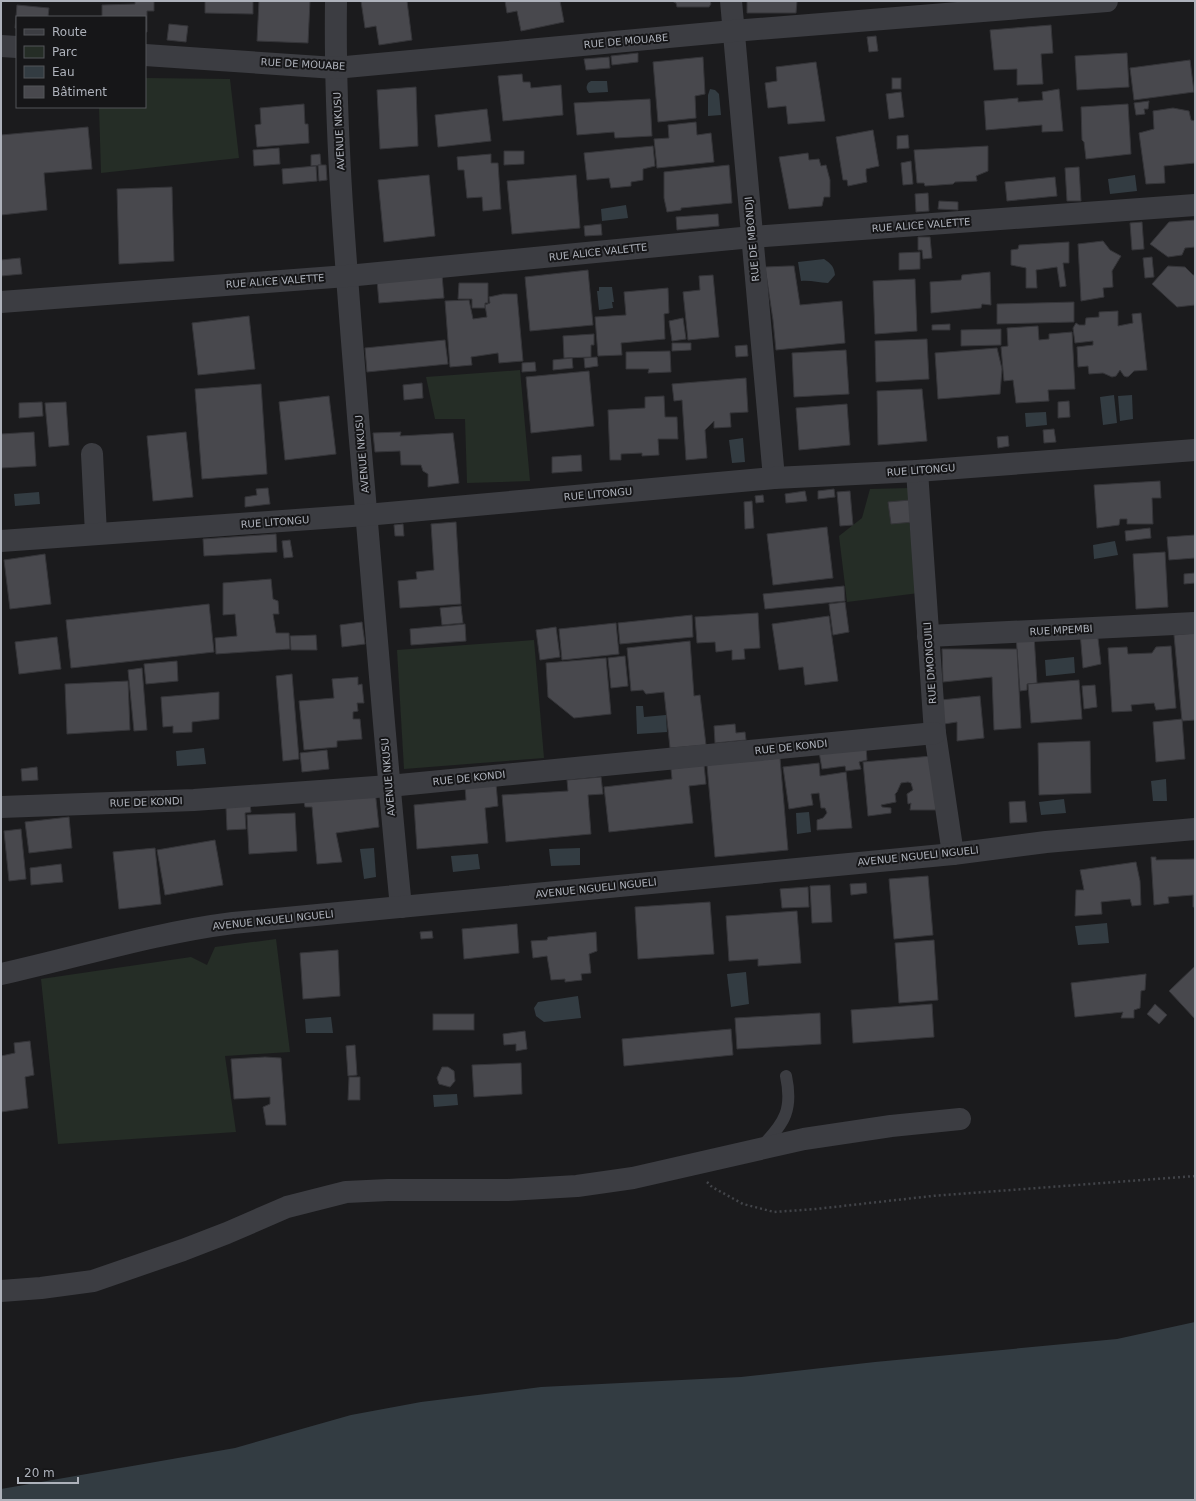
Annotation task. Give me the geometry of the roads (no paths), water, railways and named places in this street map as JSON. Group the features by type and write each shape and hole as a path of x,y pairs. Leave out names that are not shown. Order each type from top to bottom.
{"street":[{"name":"AVENUE NKUSU","path":"336,1 335,68 347,276 389,786 401,907"},
{"name":"RUE DE MBONDJI","path":"731,1 774,478"},
{"name":"RUE DE MOUABE","path":"146,55 335,68 733,31 1106,1"},
{"path":"1,46 16,47"},
{"name":"RUE ALICE VALETTE","path":"1,302 347,276 752,237 1195,205"},
{"name":"RUE LITONGU","path":"1,541 366,515 774,478 917,471 1195,450"},
{"path":"92,454 96,534"},
{"name":"RUE DMONGUILI","path":"917,471 935,733 953,854"},
{"name":"RUE MPEMBI","path":"928,636 1195,623"},
{"name":"RUE DE KONDI","path":"1,807 194,800 389,786 935,733"},
{"name":"AVENUE NGUELI NGUELI","path":"1,974 43,965 107,947 194,928 240,922 953,854 1046,842 1195,829"},
{"path":"1,1290 41,1288 93,1281 227,1233 287,1206 346,1192 395,1190 508,1190 577,1186 633,1178 804,1139 891,1126 960,1119"}],"lane":[{"path":"760,1148 776,1132 785,1117 789,1101 786,1076"}],"water":[{"path":"591,81 607,81 608,92 589,93 587,87 588,83"},
{"path":"710,89 715,90 719,94 721,115 708,116 708,95"},
{"path":"1135,175 1137,191 1110,194 1108,179"},
{"path":"626,205 628,218 602,221 601,209"},
{"path":"824,259 829,262 835,272 835,275 828,283 801,281 798,262"},
{"path":"599,287 612,287 614,302 612,302 613,308 599,310 597,291 599,291"},
{"path":"1114,395 1117,423 1103,425 1100,397"},
{"path":"1132,395 1133,419 1120,421 1118,396"},
{"path":"1046,412 1047,425 1026,427 1025,413"},
{"path":"743,438 745,462 732,463 729,440"},
{"path":"39,492 40,504 15,506 14,494"},
{"path":"1115,541 1118,555 1094,559 1093,545"},
{"path":"1074,657 1075,673 1046,676 1045,660"},
{"path":"636,706 643,706 644,717 666,715 667,732 637,734"},
{"path":"204,748 206,764 177,766 176,751"},
{"path":"1166,779 1167,801 1153,801 1151,781"},
{"path":"1064,799 1066,813 1041,815 1039,802"},
{"path":"809,812 811,832 797,834 796,813"},
{"path":"374,848 376,877 364,879 360,849"},
{"path":"580,848 580,865 551,866 549,849"},
{"path":"478,854 480,869 453,872 451,856"},
{"path":"1107,923 1109,943 1078,945 1075,926"},
{"path":"746,972 749,1004 731,1007 727,974"},
{"path":"578,996 581,1018 544,1022 536,1016 534,1008 538,1002"},
{"path":"331,1017 333,1033 306,1033 305,1019"},
{"path":"457,1094 458,1105 434,1107 433,1095"},
{"path":"1195,1322 1195,1500 1,1500 1,1489 235,1448 351,1415 421,1402 541,1387 741,1377 875,1362 1117,1339"}]}
